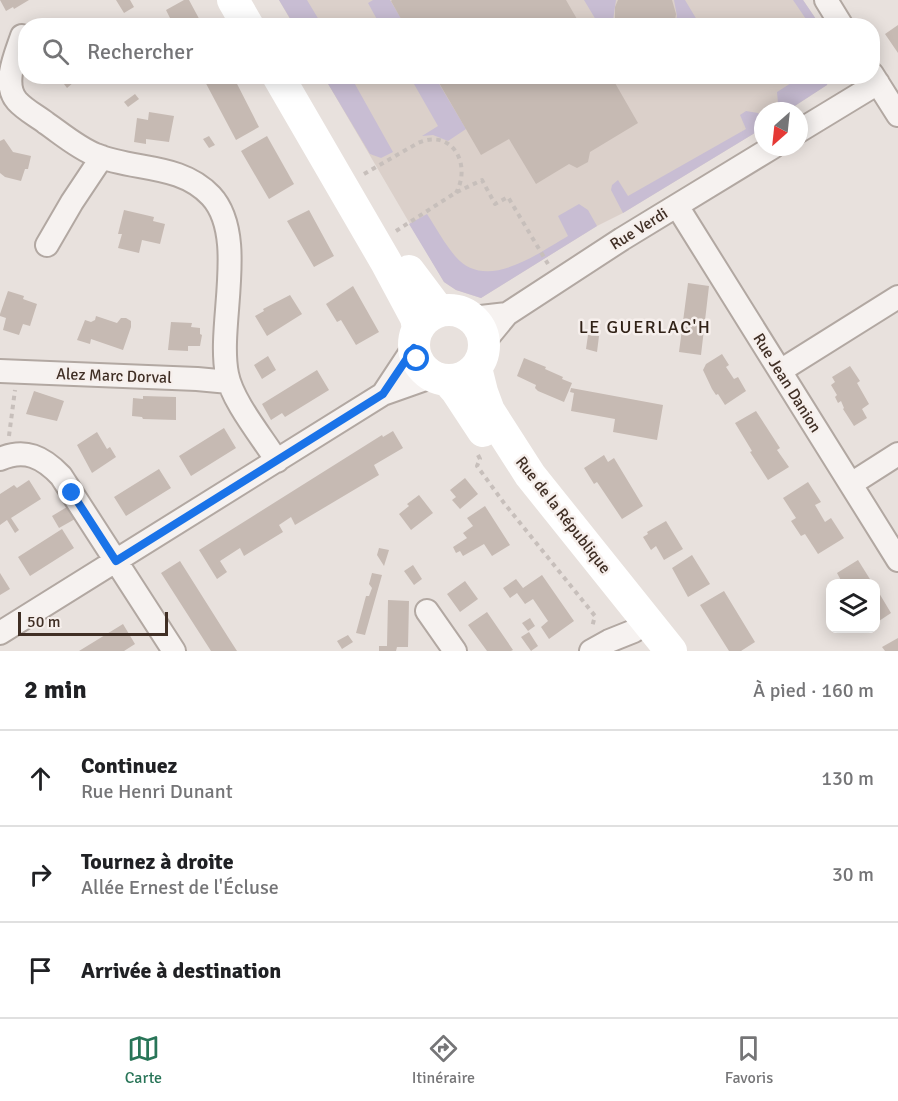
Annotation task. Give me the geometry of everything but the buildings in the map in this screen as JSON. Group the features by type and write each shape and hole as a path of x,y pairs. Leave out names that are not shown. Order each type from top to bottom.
{"street":[{"path":"233,0 243,18"},
{"path":"253,0 263,18"},
{"path":"826,0 837,18"},
{"path":"18,51 10,81 15,99 71,141 102,157 180,176 209,194 222,212 228,242 225,364 229,382 237,400 277,461"},
{"path":"283,84 424,329"},
{"path":"302,84 413,277 424,329 417,359 424,369 440,378"},
{"path":"808,125 868,84"},
{"path":"878,84 898,115"},
{"name":"Rue Verdi","path":"478,342 507,314 558,280 758,156"},
{"path":"47,245 102,157"},
{"name":"Rue Jean Danion","path":"677,206 898,560"},
{"path":"780,371 898,297"},
{"path":"0,633 383,394 440,378 467,375 478,342 460,311 424,329 383,394"},
{"name":"Rue de la République","path":"478,342 482,392 489,411 530,476 671,651"},
{"name":"Alez Marc Dorval","path":"9,371 229,382"},
{"name":"Rue de la République","path":"440,378 472,413 530,504 642,641"},
{"path":"3,458 24,453 32,454 50,465 61,476 174,651"},
{"path":"851,484 898,454"},
{"path":"426,610 455,651"},
{"path":"591,651 642,641"}],"path":[{"path":"356,179 418,143 436,140 452,147 462,164 462,177 456,193"},
{"path":"388,236 456,193 482,180 495,204 508,197 558,280"},
{"path":"3,458 9,371"}],"shaded area":[{"path":"279,0 803,0 815,18 289,18"},
{"path":"279,0 307,0 318,18 290,18"},
{"path":"373,0 390,0 401,18 376,18 368,3"},
{"path":"584,0 616,0 613,18 595,18"},
{"path":"674,0 685,0 696,18 677,18"},
{"path":"793,0 803,0 815,18 805,18"},
{"path":"328,84 827,84 801,102 754,102 754,133 481,298 456,290 444,282"},
{"path":"328,84 355,84 393,152 381,158 370,154"},
{"path":"414,84 439,84 466,129 448,141 433,135 422,136 438,126"},
{"path":"790,84 827,84 801,102 778,102 777,92"},
{"path":"746,111 754,112 754,133 623,213 611,190 612,185 618,180 628,196 746,129 740,115"},
{"path":"579,204 588,210 597,226 481,298 456,290 444,282 409,224 427,214 455,256 468,266 482,271 496,270 527,260 568,236 558,216"}],"district":[{"name":"LE GUERLAC'H","path":"645,327"}],"route":[{"path":"72,493 116,561 383,394 414,348 417,359"}]}
